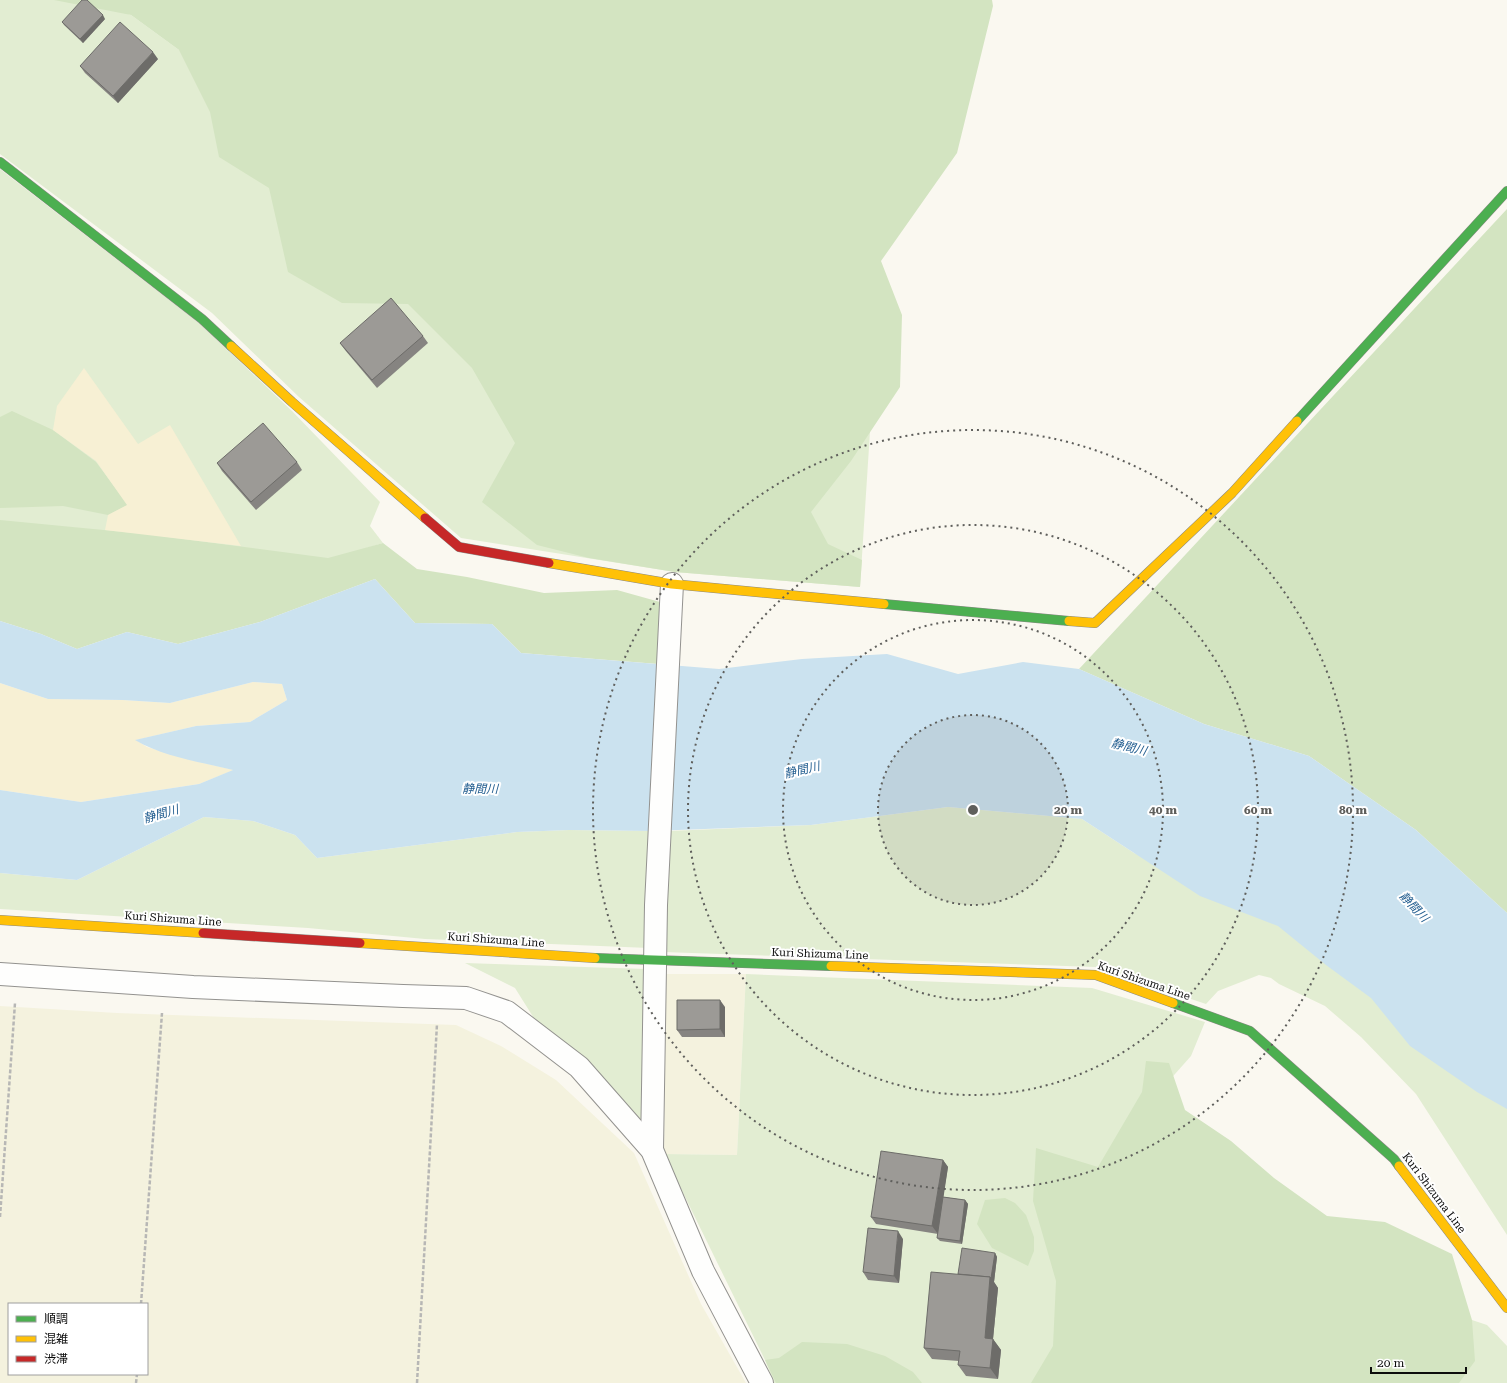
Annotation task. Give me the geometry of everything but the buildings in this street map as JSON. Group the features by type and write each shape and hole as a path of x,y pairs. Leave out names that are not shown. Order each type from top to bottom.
{"street":[{"path":"0,162 202,318 292,402 459,547 672,584 1095,622 1232,493 1507,191"},
{"path":"652,1150 656,905 672,584"},
{"name":"Kuri Shizuma Line","path":"0,920 603,959 1096,975 1250,1032 1394,1159 1507,1308"},
{"path":"9,974 164,984 466,998 507,1012 579,1067 652,1150 703,1271 762,1383"}],"path":[{"path":"0,1218 9,974"},
{"path":"142,1303 164,984"},
{"path":"417,1383 438,997"}],"shaded area":[{"path":"666,974 746,974 737,1155 664,1154"},
{"path":"0,1006 117,1013 456,1025 501,1046 556,1080 634,1153 701,1304 746,1383 0,1383"}],"green space":[{"path":"0,0 87,0 131,15 179,50 881,261 860,587 675,572 461,538 299,397 212,313 0,154"},
{"path":"54,0 992,0 993,6 957,153 881,261 902,315 900,387 851,461 811,512 828,544 862,560 860,587 675,572 589,558 537,545 482,502 515,443 472,368 408,304 342,303 288,272 269,188 219,157 210,112 179,50 131,15"},
{"path":"0,169 199,323 292,411 380,502 370,526 383,543 266,579 0,539"},
{"path":"1507,209 1507,913 1416,830 1309,756 1204,724 1079,669"},
{"path":"12,411 53,430 96,462 128,505 108,515 63,506 0,508 0,417"},
{"path":"0,520 145,534 328,558 383,543 417,569 467,577 544,593 617,590 660,602 658,664 521,653 492,624 415,623 375,579 260,622 178,644 127,632 77,649 41,634 0,621"},
{"path":"948,807 1082,819 1134,853 1264,906 1507,1103 1507,1235 1416,1094 1361,1037 1325,1006 1279,984 1271,978 1259,975 1218,991 1206,1004 1095,967 663,952 669,831 811,825"},
{"path":"204,817 253,821 295,835 317,858 517,832 569,830 652,831 649,948 425,939 308,928 0,909 0,873 77,880"},
{"path":"465,963 646,969 645,1131 542,1031 515,988"},
{"path":"746,974 1092,988 1205,1022 1191,1056 1167,1083 1049,1383 774,1383 765,1360 664,1154 737,1155"},
{"path":"1146,1061 1169,1063 1185,1110 1231,1141 1274,1178 1327,1216 1385,1222 1452,1254 1472,1320 1475,1361 1459,1383 1031,1383 1053,1346 1056,1281 1033,1201 1036,1148 1098,1167 1142,1092"},
{"path":"1005,1198 1015,1203 1026,1215 1034,1237 1034,1251 1028,1266 992,1248 977,1224 985,1200"},
{"path":"1472,1320 1487,1325 1507,1346 1507,1383 1456,1383"},
{"path":"802,1342 847,1344 885,1356 913,1372 922,1383 776,1383 765,1360 779,1358"}],"sand":[{"path":"84,368 138,444 170,425 241,546 105,530 108,515 127,505 96,461 53,430 57,406"},
{"path":"253,682 282,684 287,700 250,722 196,726 136,740 147,747 191,760 234,770 199,784 81,802 0,790 0,683 48,699 123,700 170,703"}],"water":[{"name":"静間川","path":"375,579 415,623 492,624 521,653 719,669 802,659 887,654 958,674 1023,662 1079,669 1204,724 1309,756 1416,830 1507,913 1507,1109 1477,1092 1410,1046 1371,998 1326,965 1278,926 1200,896 1082,819 948,807 811,825 652,831 569,830 517,832 317,858 295,835 253,821 204,817 77,880 0,873 0,790 81,802 199,784 233,770 170,755 135,740 196,726 250,722 287,700 282,684 253,682 170,703 123,700 48,699 0,683 0,621 41,634 77,649 127,632 178,644 260,622"}],"traffic: fast":[{"path":"0,162 202,319 231,346"},
{"path":"1297,421 1507,191"},
{"path":"884,604 1069,621"},
{"path":"595,958 831,966"},
{"path":"1173,1003 1250,1031 1394,1159 1399,1166"}],"traffic: slow":[{"path":"231,346 292,402 425,518"},
{"path":"1069,621 1095,623 1232,493 1297,421"},
{"path":"549,563 672,584 884,604"},
{"path":"0,920 203,933"},
{"path":"360,943 595,958"},
{"path":"831,966 1096,975 1173,1003"},
{"path":"1399,1166 1507,1308"}],"traffic: jam":[{"path":"425,518 459,547 549,563"},
{"path":"203,933 360,943"}]}
